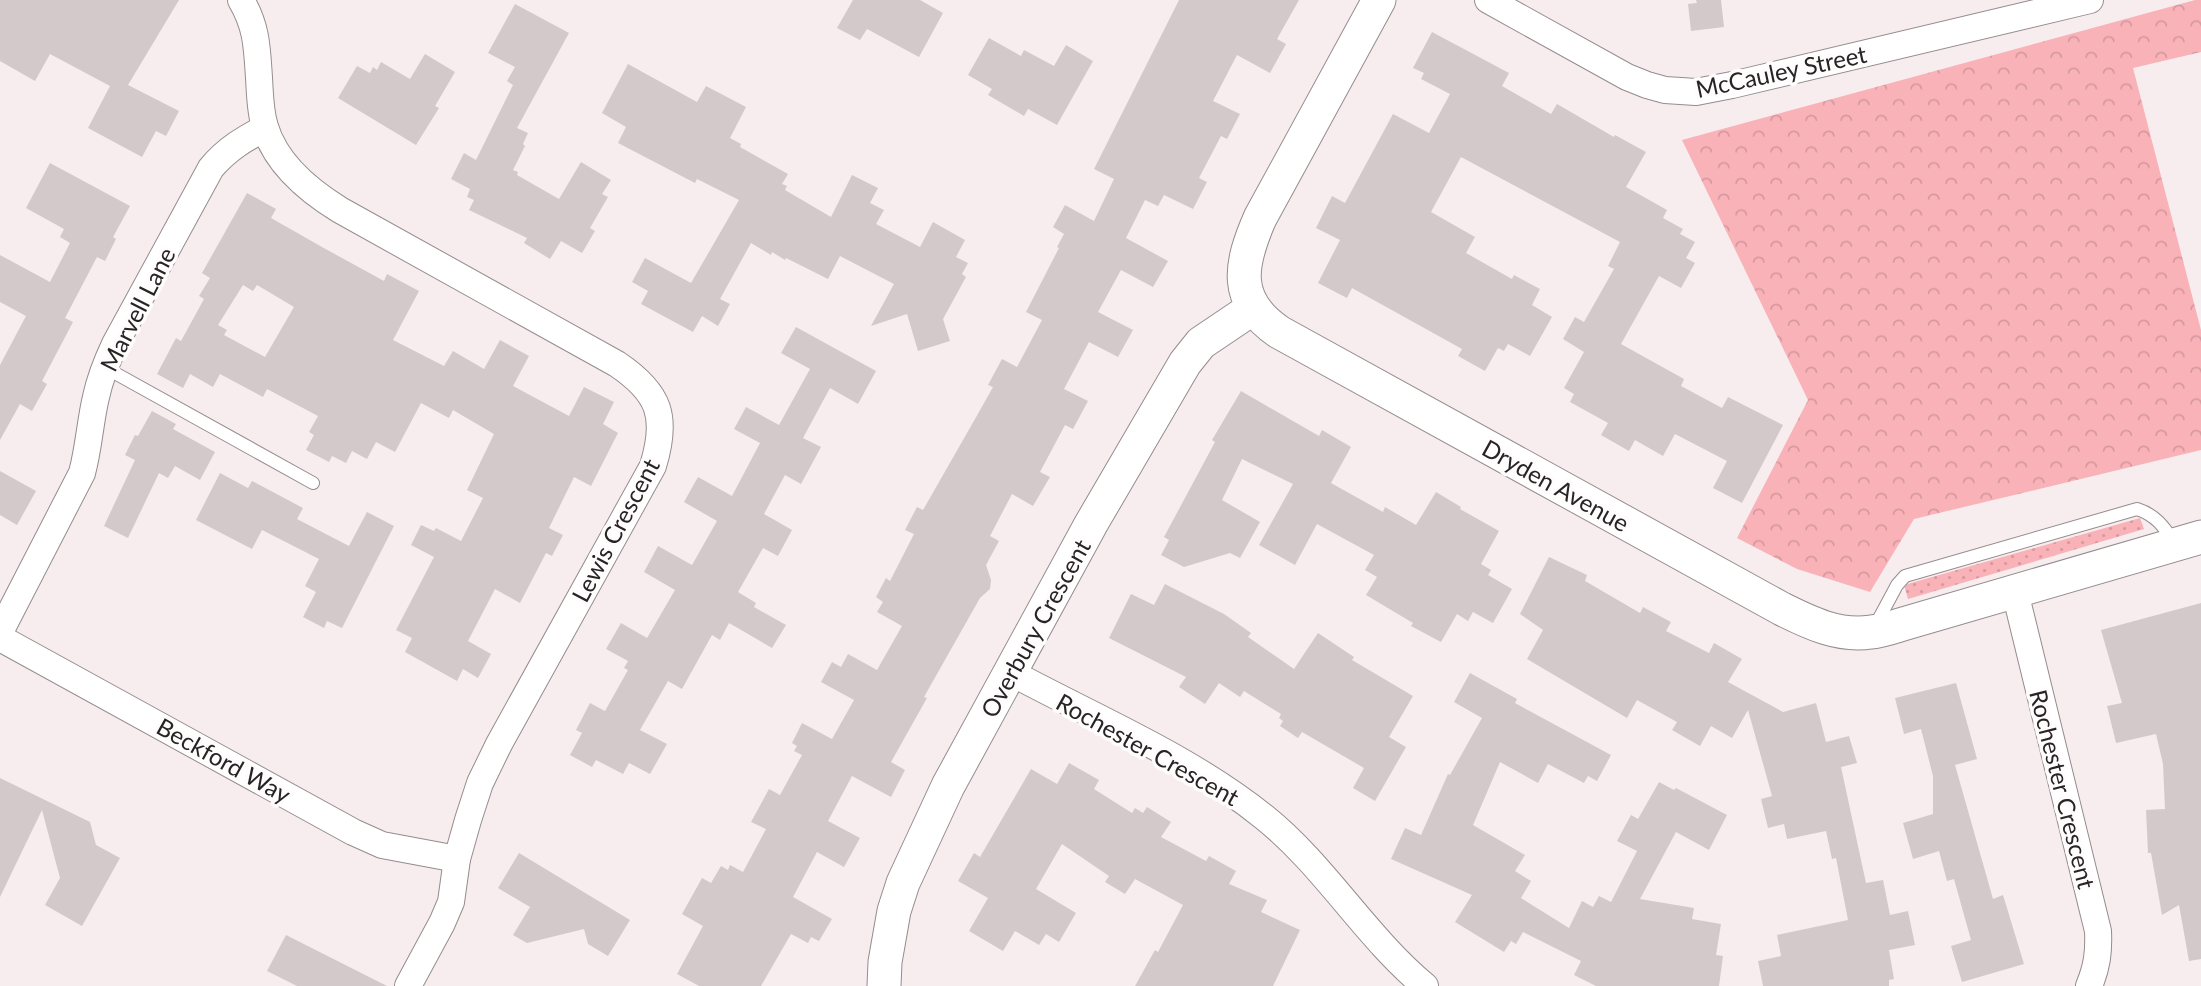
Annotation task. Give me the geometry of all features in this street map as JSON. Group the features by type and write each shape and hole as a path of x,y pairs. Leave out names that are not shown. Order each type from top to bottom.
{"street":[{"name":"Lewis Crescent","path":"241,0 253,24 265,128 284,160 301,181 319,197 617,364 634,375 650,391 658,411 661,431 653,466 480,783 457,859 451,902 408,986"},
{"path":"1253,309 1244,287 1244,269 1248,246 1259,218 1379,0"},
{"name":"McCauley Street","path":"1488,0 1628,77 1665,90 1696,92 2090,0"},
{"name":"Marvell Lane","path":"0,632 82,473 96,398 104,368 115,344 211,168 230,147 265,128"},
{"name":"Dryden Avenue","path":"1253,309 1265,323 1279,332 1782,609 1836,631 1871,632 2188,540"},
{"name":"Overbury Crescent","path":"884,986 889,935 903,883 948,786 1010,672 1091,524 1191,353 1214,333 1253,309"},
{"name":"Rochester Crescent","path":"2015,592 2098,931 2099,949 2089,986"},
{"name":"Beckford Way","path":"0,638 353,832 382,845 457,859"},
{"name":"Rochester Crescent","path":"1010,672 1166,753 1223,786 1266,819 1306,856 1379,943 1425,986"}],"lane":[{"path":"104,368 313,483"},
{"path":"1871,632 1897,585 1905,576 1918,571 2137,509 2148,512 2188,540"}],"green space":[{"path":"2201,0 2201,52 2133,68 2201,330 2201,450 1914,519 1870,592 1797,569 1737,538 1808,400 1682,140"},
{"path":"2140,518 2144,529 1908,599 1904,585"}],"building":[{"path":"0,0 179,0 128,85 179,111 166,136 156,131 142,157 88,128 110,86 50,54 35,81 0,61"},
{"path":"853,0 920,0 943,13 919,57 867,29 860,40 837,28"},
{"path":"1179,0 1299,0 1277,39 1286,44 1270,73 1237,55 1213,101 1240,114 1227,139 1221,136 1199,178 1207,182 1193,209 1164,195 1158,206 1145,200 1126,238 1168,261 1153,287 1121,270 1098,312 1133,330 1118,357 1089,342 1064,389 1088,401 1073,429 1065,425 1040,472 1050,477 1033,506 1012,494 990,536 999,541 986,565 991,580 990,589 980,598 891,762 905,770 891,797 852,776 828,821 860,838 844,867 817,852 793,897 832,919 819,941 811,937 808,943 791,934 761,986 699,986 677,974 703,926 682,914 702,878 711,883 721,866 728,870 730,865 743,872 766,829 751,822 769,789 780,795 802,755 794,751 797,746 792,743 802,723 832,739 854,700 821,682 832,662 841,667 848,654 877,670 902,626 877,612 883,602 876,597 886,578 890,581 914,534 905,530 917,507 923,510 975,419 993,387 988,385 1002,359 1017,367 1042,320 1026,312 1059,248 1057,247 1064,234 1053,227 1065,205 1094,221 1114,179 1094,169"},
{"path":"1696,0 1721,0 1724,27 1691,31 1688,4 1697,3"},
{"path":"515,4 569,33 517,128 528,133 523,144 525,146 513,170 559,199 581,162 611,180 602,194 608,197 590,228 595,231 582,253 561,241 550,259 524,243 527,238 469,210 474,200 467,197 470,189 451,179 464,153 476,160 513,85 507,81 515,67 488,53"},
{"path":"1432,32 1509,73 1502,86 1551,114 1557,104 1646,152 1626,187 1667,210 1663,218 1683,229 1680,234 1695,242 1686,258 1695,263 1681,288 1659,276 1621,344 1684,379 1681,386 1722,408 1728,397 1783,425 1742,503 1713,488 1727,461 1675,434 1663,456 1635,440 1629,451 1601,435 1608,423 1570,402 1574,394 1564,388 1584,352 1563,339 1575,317 1584,322 1614,269 1608,266 1620,242 1461,157 1431,212 1475,237 1466,253 1512,279 1514,275 1540,289 1532,305 1552,317 1530,356 1508,344 1504,351 1498,348 1485,371 1458,356 1462,349 1352,288 1347,298 1318,283 1340,240 1316,228 1332,196 1345,203 1393,114 1429,133 1450,94 1421,79 1424,73 1413,68"},
{"path":"989,38 1021,56 1024,50 1054,66 1066,45 1093,61 1057,125 1028,109 1024,116 988,95 992,89 968,75"},
{"path":"425,54 455,72 435,106 439,108 416,145 338,98 357,66 370,73 373,67 377,70 381,62 410,79"},
{"path":"628,64 697,102 706,86 746,107 730,138 741,144 740,147 788,174 782,184 787,186 785,190 831,217 852,175 878,188 870,203 884,210 876,224 920,247 933,222 965,240 956,257 968,263 962,274 966,277 943,319 950,341 918,351 907,314 871,326 894,284 840,256 828,279 772,252 771,255 751,243 720,299 730,304 718,326 702,316 693,332 641,304 648,291 632,282 645,258 691,283 739,200 697,179 695,183 618,143 626,127 602,113"},
{"path":"50,163 130,206 113,237 116,239 105,261 97,257 65,318 73,322 42,381 47,384 32,411 20,404 0,440 0,365 26,316 0,302 0,255 50,282 70,243 60,237 64,229 26,208"},
{"path":"247,193 276,209 271,218 384,281 387,274 419,291 393,340 444,366 453,351 484,369 500,340 529,356 513,386 569,416 584,387 614,402 603,424 618,433 591,486 574,477 549,528 563,535 552,556 546,553 520,603 495,589 468,641 491,654 478,678 463,669 457,681 405,652 412,638 396,630 434,557 411,545 421,525 434,531 436,528 461,541 483,498 467,490 494,434 453,410 449,418 421,403 395,452 376,442 367,459 352,451 346,463 332,456 329,462 306,450 314,435 309,432 318,416 267,389 263,397 220,374 213,387 190,374 183,388 157,374 176,338 181,341 204,299 199,296 210,278 202,273","holes":["243,285 253,291 257,285 294,307 265,357 224,335 227,330 218,325"]},
{"path":"796,327 876,371 858,404 830,388 803,438 821,447 801,484 785,475 764,514 792,530 778,556 763,548 738,592 756,603 754,607 786,625 772,648 729,623 720,640 712,635 682,689 668,681 640,730 667,744 650,774 629,763 623,774 596,760 592,767 570,755 582,733 576,730 590,703 605,711 628,670 624,668 628,661 606,649 621,623 647,638 675,590 644,572 658,546 692,565 717,521 684,502 698,477 732,496 760,443 734,429 746,407 779,425 810,369 781,353"},
{"path":"1241,391 1319,436 1322,430 1351,447 1331,483 1383,512 1385,507 1416,525 1436,492 1499,531 1481,564 1491,570 1488,575 1512,589 1493,623 1473,612 1468,621 1457,614 1441,642 1411,626 1413,623 1366,595 1377,577 1365,570 1374,555 1317,524 1295,565 1259,545 1293,484 1242,459 1222,500 1260,522 1240,558 1230,553 1184,567 1161,555 1169,540 1164,537 1215,442 1212,440"},
{"path":"152,411 176,424 173,429 215,452 200,480 175,466 168,478 159,473 128,538 104,526 135,460 125,455"},
{"path":"0,471 36,491 17,525 0,515"},
{"path":"220,473 248,488 252,481 303,508 297,519 349,546 367,512 394,526 342,628 327,621 324,628 303,617 316,592 305,586 319,559 262,530 252,549 196,520"},
{"path":"1549,557 1587,575 1585,581 1640,613 1643,607 1671,622 1666,631 1709,653 1714,643 1742,659 1728,682 1783,712 1816,703 1826,742 1849,736 1857,763 1841,767 1866,883 1883,880 1890,915 1908,911 1915,945 1889,950 1894,979 1889,980 1889,986 1763,986 1758,961 1781,956 1777,935 1848,920 1836,858 1832,859 1826,831 1787,839 1784,824 1768,828 1761,799 1772,796 1748,710 1732,738 1711,726 1700,746 1672,730 1677,722 1637,700 1627,718 1527,659 1543,630 1520,614"},
{"path":"1165,584 1224,614 1251,633 1248,637 1294,669 1318,633 1354,657 1352,660 1413,696 1389,737 1406,747 1375,801 1353,788 1364,768 1302,732 1298,738 1280,726 1283,721 1279,718 1281,714 1244,691 1240,697 1219,683 1205,704 1179,687 1186,677 1109,638 1131,594 1154,605"},
{"path":"2201,603 2201,959 2189,961 2179,905 2162,915 2151,853 2148,853 2146,810 2165,809 2163,764 2156,734 2116,743 2107,706 2122,703 2101,630"},
{"path":"1470,673 1517,699 1515,703 1611,755 1597,781 1588,776 1584,783 1548,764 1538,783 1500,762 1473,825 1525,855 1515,871 1531,881 1521,898 1569,928 1582,901 1593,907 1599,896 1611,902 1637,851 1617,841 1631,815 1638,819 1659,782 1727,815 1709,850 1676,832 1640,899 1694,908 1692,919 1721,924 1716,955 1723,956 1719,986 1596,986 1574,975 1581,961 1523,932 1516,944 1511,941 1504,952 1455,922 1472,895 1391,859 1405,828 1421,835 1448,774 1450,775 1482,718 1454,702"},
{"path":"1956,683 1977,759 1955,765 1993,899 2003,895 2024,964 1962,982 1951,946 1971,940 1954,879 1947,881 1939,851 1913,859 1903,823 1933,814 1933,776 1921,729 1904,734 1895,698"},
{"path":"1069,763 1099,780 1094,789 1132,813 1135,808 1143,813 1147,807 1171,822 1161,837 1206,861 1209,856 1236,871 1229,884 1267,900 1261,912 1300,930 1273,986 1135,986 1155,950 1158,952 1183,905 1135,879 1125,894 1105,882 1109,876 1062,844 1036,889 1076,913 1059,942 1046,934 1039,945 1015,931 1003,951 969,931 988,898 958,881 974,853 980,857 1031,769 1057,784"},
{"path":"0,778 90,822 96,845 120,858 82,926 45,905 60,878 42,810 0,897"},
{"path":"519,853 630,920 608,956 588,944 584,929 527,943 513,935 530,907 498,888"},
{"path":"286,935 387,986 297,986 267,971"}]}
